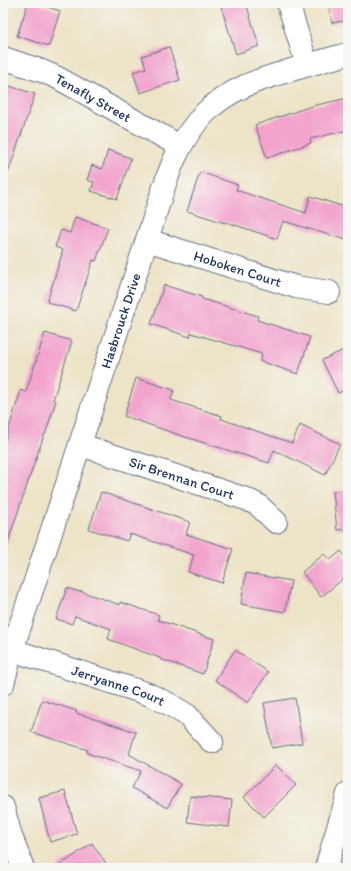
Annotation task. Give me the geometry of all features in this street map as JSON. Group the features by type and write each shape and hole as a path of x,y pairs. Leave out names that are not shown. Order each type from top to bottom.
{"street":[{"path":"288,3 307,65"},
{"name":"Hasbrouck Drive","path":"3,684 12,650 81,445 173,161 180,146 192,127 206,112 223,97 237,89 259,80 348,54"},
{"name":"Tenafly Street","path":"3,58 58,78 180,146"},
{"name":"Hoboken Court","path":"147,240 296,287 329,292"},
{"name":"Sir Brennan Court","path":"81,445 246,499 258,504 276,522"},
{"name":"Jerryanne Court","path":"12,650 148,694 187,715 212,742"},
{"path":"326,868 348,794"},
{"path":"3,807 11,836 23,868"}],"building":[{"path":"28,3 35,3 60,11 49,46 17,36"},
{"path":"220,3 246,3 259,46 236,54"},
{"path":"328,3 348,3 348,20 332,23"},
{"path":"169,47 180,80 140,93 133,72 146,68 142,56"},
{"path":"3,84 35,94 5,182 3,182"},
{"path":"348,98 348,130 310,139 311,143 267,158 255,125 312,106"},
{"path":"108,150 131,158 117,199 91,191 94,182 87,180 92,165 102,169"},
{"path":"200,172 238,185 236,190 306,213 310,196 348,208 348,232 346,240 283,221 277,239 187,211"},
{"path":"75,217 108,228 96,261 93,260 76,311 47,302 63,250 55,247 61,230 70,233"},
{"path":"164,285 202,297 202,299 258,316 257,320 310,337 298,374 260,361 262,354 191,333 190,337 151,324"},
{"path":"45,333 72,341 53,400 56,401 5,550 3,549 3,440 5,440 21,390 26,392"},
{"path":"348,348 348,389 338,393 322,360"},
{"path":"136,378 174,390 171,400 222,416 221,419 292,443 300,425 340,444 325,475 274,450 269,463 179,435 124,416"},
{"path":"348,490 348,529 337,530 333,491"},
{"path":"101,492 190,522 186,534 233,549 222,583 188,572 194,555 130,534 127,541 89,529"},
{"path":"341,551 348,559 348,575 321,597 302,572 324,554 330,560"},
{"path":"246,573 291,581 285,612 241,604"},
{"path":"67,588 120,605 120,602 159,615 158,620 214,639 203,674 108,639 111,629 75,616 72,624 56,619"},
{"path":"235,650 268,672 248,703 215,680"},
{"path":"295,698 302,743 272,748 264,703"},
{"path":"42,700 77,711 76,713 136,732 129,754 181,784 167,808 132,788 141,771 87,753 88,750 31,732"},
{"path":"276,765 296,785 264,817 244,797"},
{"path":"65,791 77,834 50,842 39,798"},
{"path":"190,796 232,800 229,827 187,822"},
{"path":"92,843 109,868 56,868"}]}
